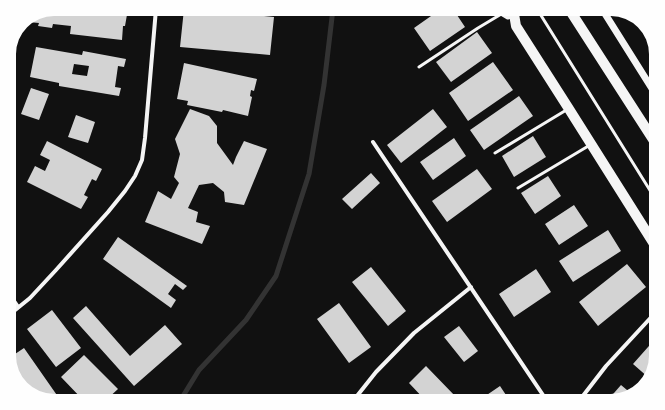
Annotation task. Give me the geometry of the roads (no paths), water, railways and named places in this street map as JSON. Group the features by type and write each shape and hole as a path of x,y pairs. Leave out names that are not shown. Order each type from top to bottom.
{"main road":[{"path":"510,16 649,235"},
{"path":"574,16 649,133"}],"street":[{"path":"16,304 18,307 30,298 108,212 135,176 142,160 145,138 155,16"},
{"path":"606,16 649,84"},
{"path":"373,142 542,394"},
{"path":"358,394 376,372 414,332 470,287"},
{"path":"584,394 606,366 649,320"}],"lane":[{"path":"419,66 498,16"},
{"path":"541,16 649,189"},
{"path":"495,153 569,109"},
{"path":"518,188 591,144"}],"waterway":[{"path":"184,394 199,370 246,320 276,276 309,174 324,85 332,16"}]}
